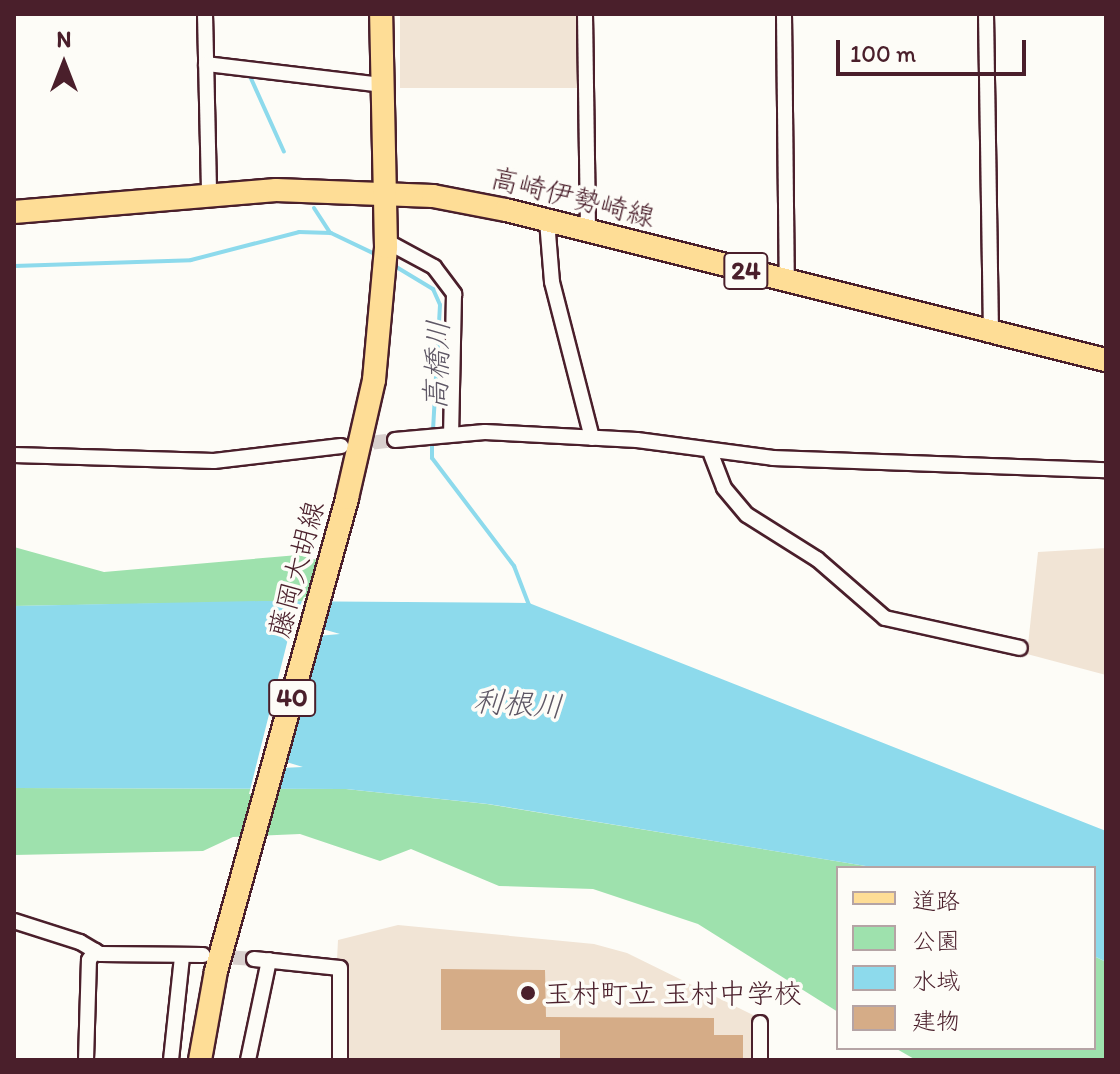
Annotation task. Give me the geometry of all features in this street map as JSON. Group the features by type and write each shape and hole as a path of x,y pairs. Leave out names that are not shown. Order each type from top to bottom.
{"main road":[{"name":"40","path":"381,14 386,244"},
{"name":"高崎伊勢崎線","path":"14,212 209,195 384,191 468,202 1106,360"},
{"name":"藤岡大胡線","path":"200,1060 216,971 347,498 374,380 386,244"}],"street":[{"path":"205,14 209,195"},
{"path":"585,14 588,232"},
{"path":"784,14 787,281"},
{"path":"986,14 991,331"},
{"path":"206,64 383,85"},
{"path":"547,221 552,282 592,438"},
{"path":"386,244 434,267 454,294 446,434"},
{"path":"395,440 446,434 592,438 711,454 965,469 1106,470"},
{"path":"14,455 214,461 341,446"},
{"path":"711,454 724,488 747,515 817,559 885,618 1020,648"},
{"path":"14,921 95,951 182,957 203,955"},
{"path":"86,1060 89,960 95,951"},
{"path":"171,1060 182,957"},
{"path":"248,1060 262,959 340,968 340,1060"},
{"path":"760,1023 760,1060"}],"shaded area":[{"path":"400,14 578,14 578,88 400,88"},
{"path":"1106,548 1106,675 1027,654 1038,552"},
{"name":"玉村町立 玉村中学校","path":"398,925 594,944 627,953 753,1015 753,1060 346,1060 347,963 337,960 338,940"}],"green space":[{"path":"14,547 104,572 298,555 325,562 313,601 14,606"},
{"path":"14,788 346,789 487,804 866,866 836,866 836,1011 698,924 593,889 499,886 411,849 380,861 300,834 233,837 203,851 14,855"},
{"path":"1096,957 1106,962 1106,1060 916,1060 898,1050 1096,1050"}],"water":[{"name":"利根川","path":"262,601 529,603 1106,831 1106,962 1096,957 1096,866 866,866 488,804 346,789 14,788 14,606"}],"pier":[{"path":"304,597 327,597 319,628 340,634 317,636 283,761 303,767 281,768 273,794 249,794 292,623"}],"building":[{"path":"441,969 545,970 546,1017 714,1018 714,1035 743,1035 743,1060 560,1060 560,1030 441,1030"}],"waterway":[{"path":"249,74 284,152"},
{"path":"314,208 330,233"},
{"name":"高橋川","path":"14,266 191,260 299,232 331,233 379,256"},
{"name":"高橋川","path":"393,265 433,289 440,305 433,432"},
{"name":"高橋川","path":"432,440 432,458 514,566 529,605"}],"tunnel":[{"path":"352,445 395,440"},
{"path":"212,956 254,959"}],"place":[{"name":"玉村町立 玉村中学校","path":"528,993"}]}
